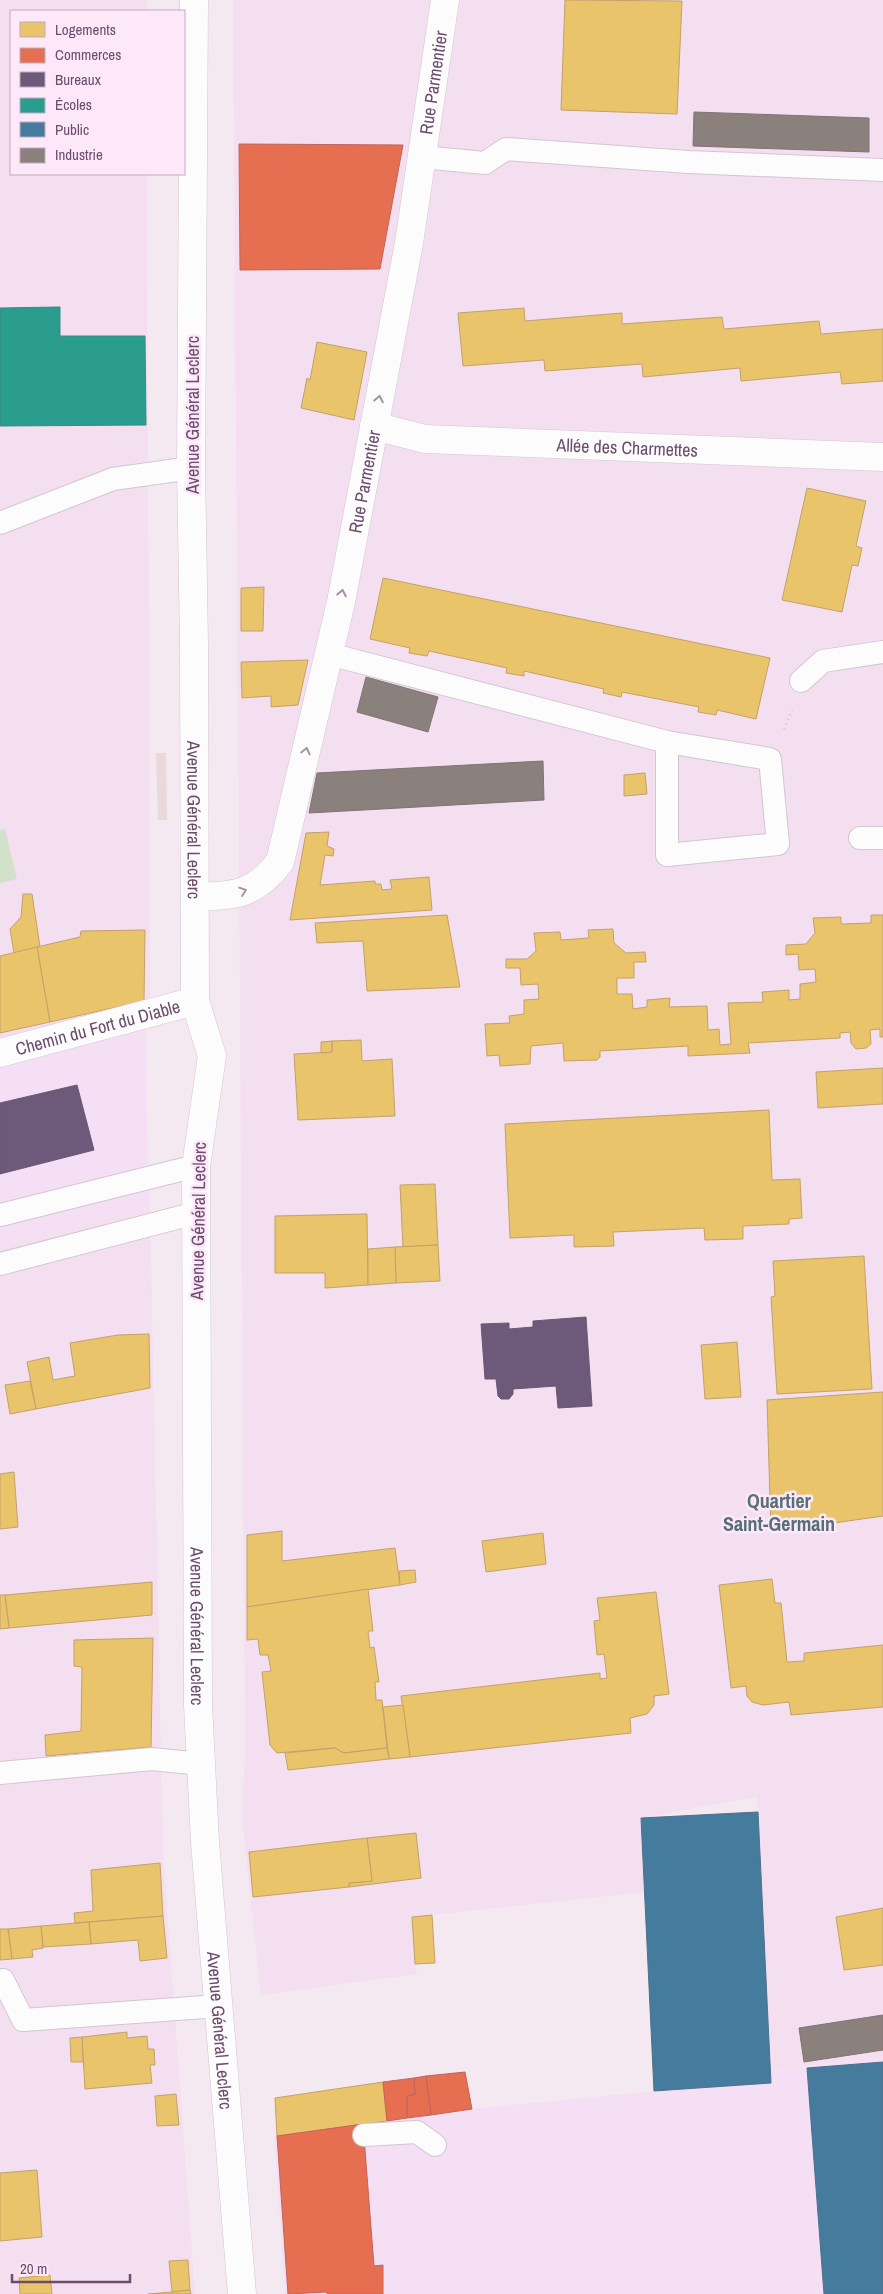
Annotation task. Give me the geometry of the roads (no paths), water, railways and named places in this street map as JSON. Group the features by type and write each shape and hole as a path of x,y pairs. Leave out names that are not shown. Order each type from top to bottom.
{"main road":[{"name":"Avenue Général Leclerc","path":"194,0 191,468 194,644 195,1001 212,1056 196,1166 198,1705 242,2294"},
{"name":"Rue Parmentier","path":"195,897 235,894 255,887 270,875 280,862 329,654 374,426 408,243 445,0"},
{"name":"Allée des Charmettes","path":"374,426 425,439 883,457"},
{"name":"Chemin du Fort du Diable","path":"0,1053 195,1001"}],"lane":[{"path":"422,156 485,163 506,149 688,162 883,170"},
{"path":"0,523 113,479 191,468"},
{"path":"801,681 823,661 883,652"},
{"path":"329,654 667,742 770,760 778,844 667,855 667,742"},
{"path":"860,838 883,838"},
{"path":"0,1215 196,1166"},
{"path":"0,1264 196,1213"},
{"path":"0,1773 152,1759 201,1764"},
{"path":"3,1980 23,2020 220,2006"},
{"path":"364,2135 418,2132 435,2144"}],"district":[{"name":"Quartier Saint-Germain","path":"779,1512"}]}
